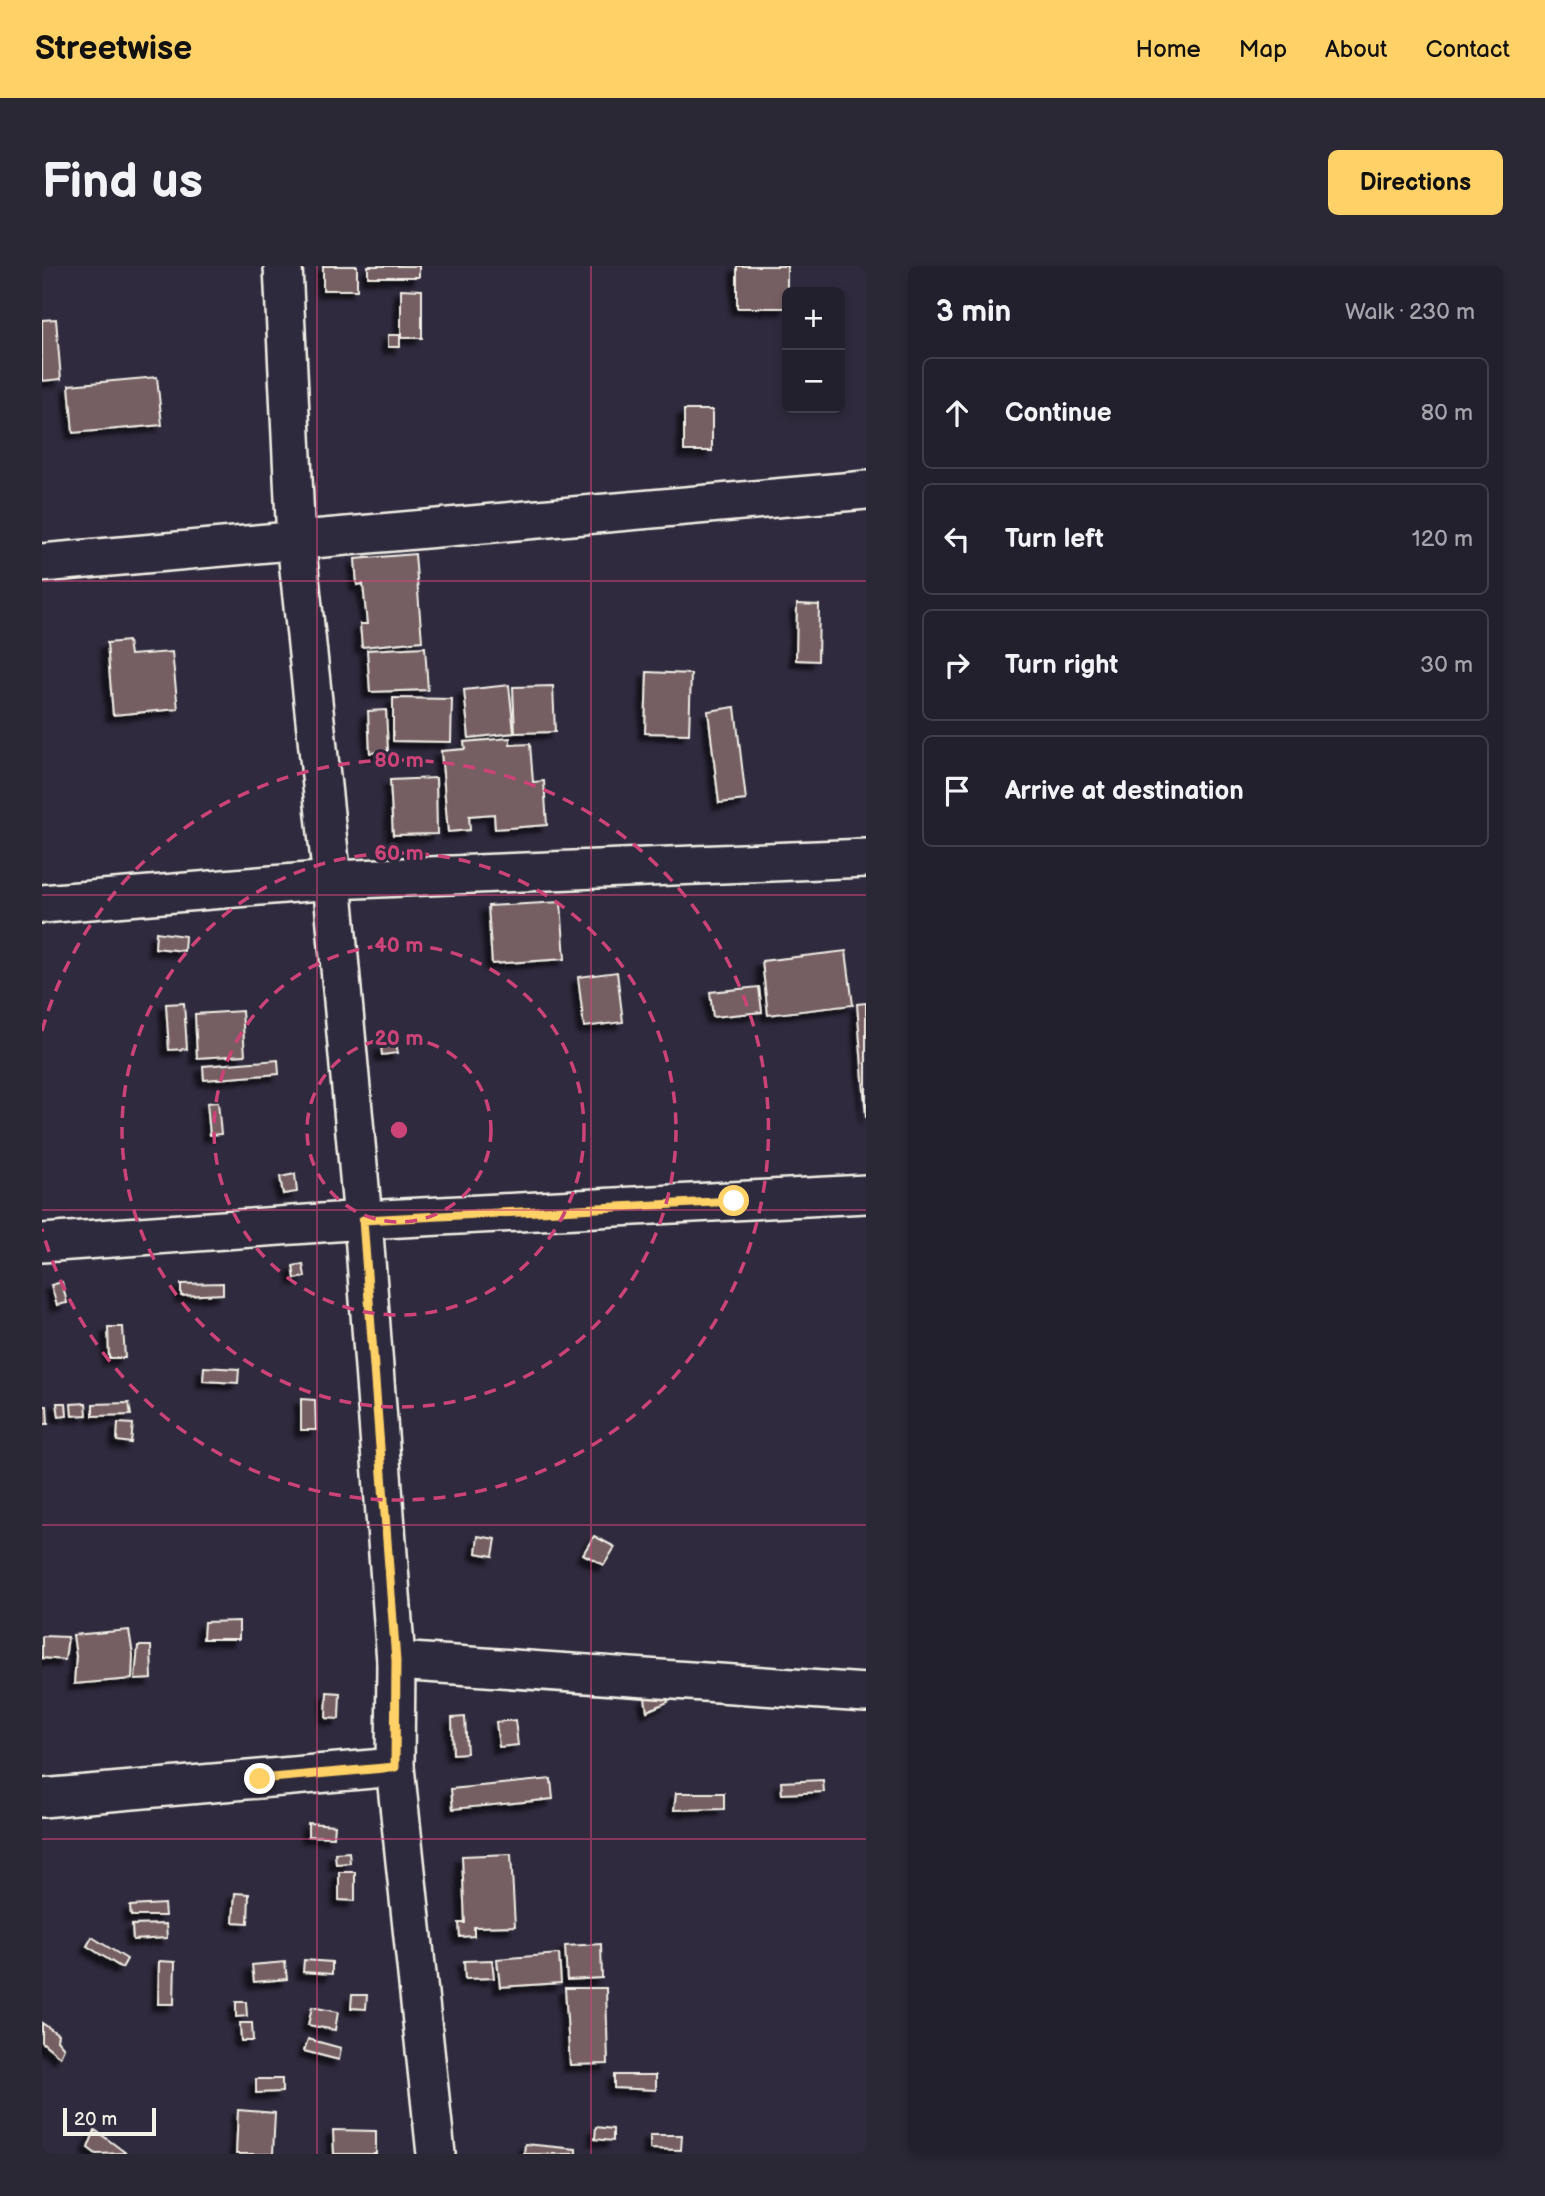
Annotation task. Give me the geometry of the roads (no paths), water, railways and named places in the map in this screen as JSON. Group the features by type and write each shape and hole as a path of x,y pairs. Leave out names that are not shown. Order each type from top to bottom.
{"street":[{"path":"283,266 296,541 332,880 363,1220 396,1661 395,1767 436,2154"},
{"path":"42,563 866,490"},
{"path":"42,904 332,880 866,858"},
{"path":"42,1243 363,1220 866,1194"},
{"path":"396,1661 866,1693"},
{"path":"42,1798 395,1767"}]}
